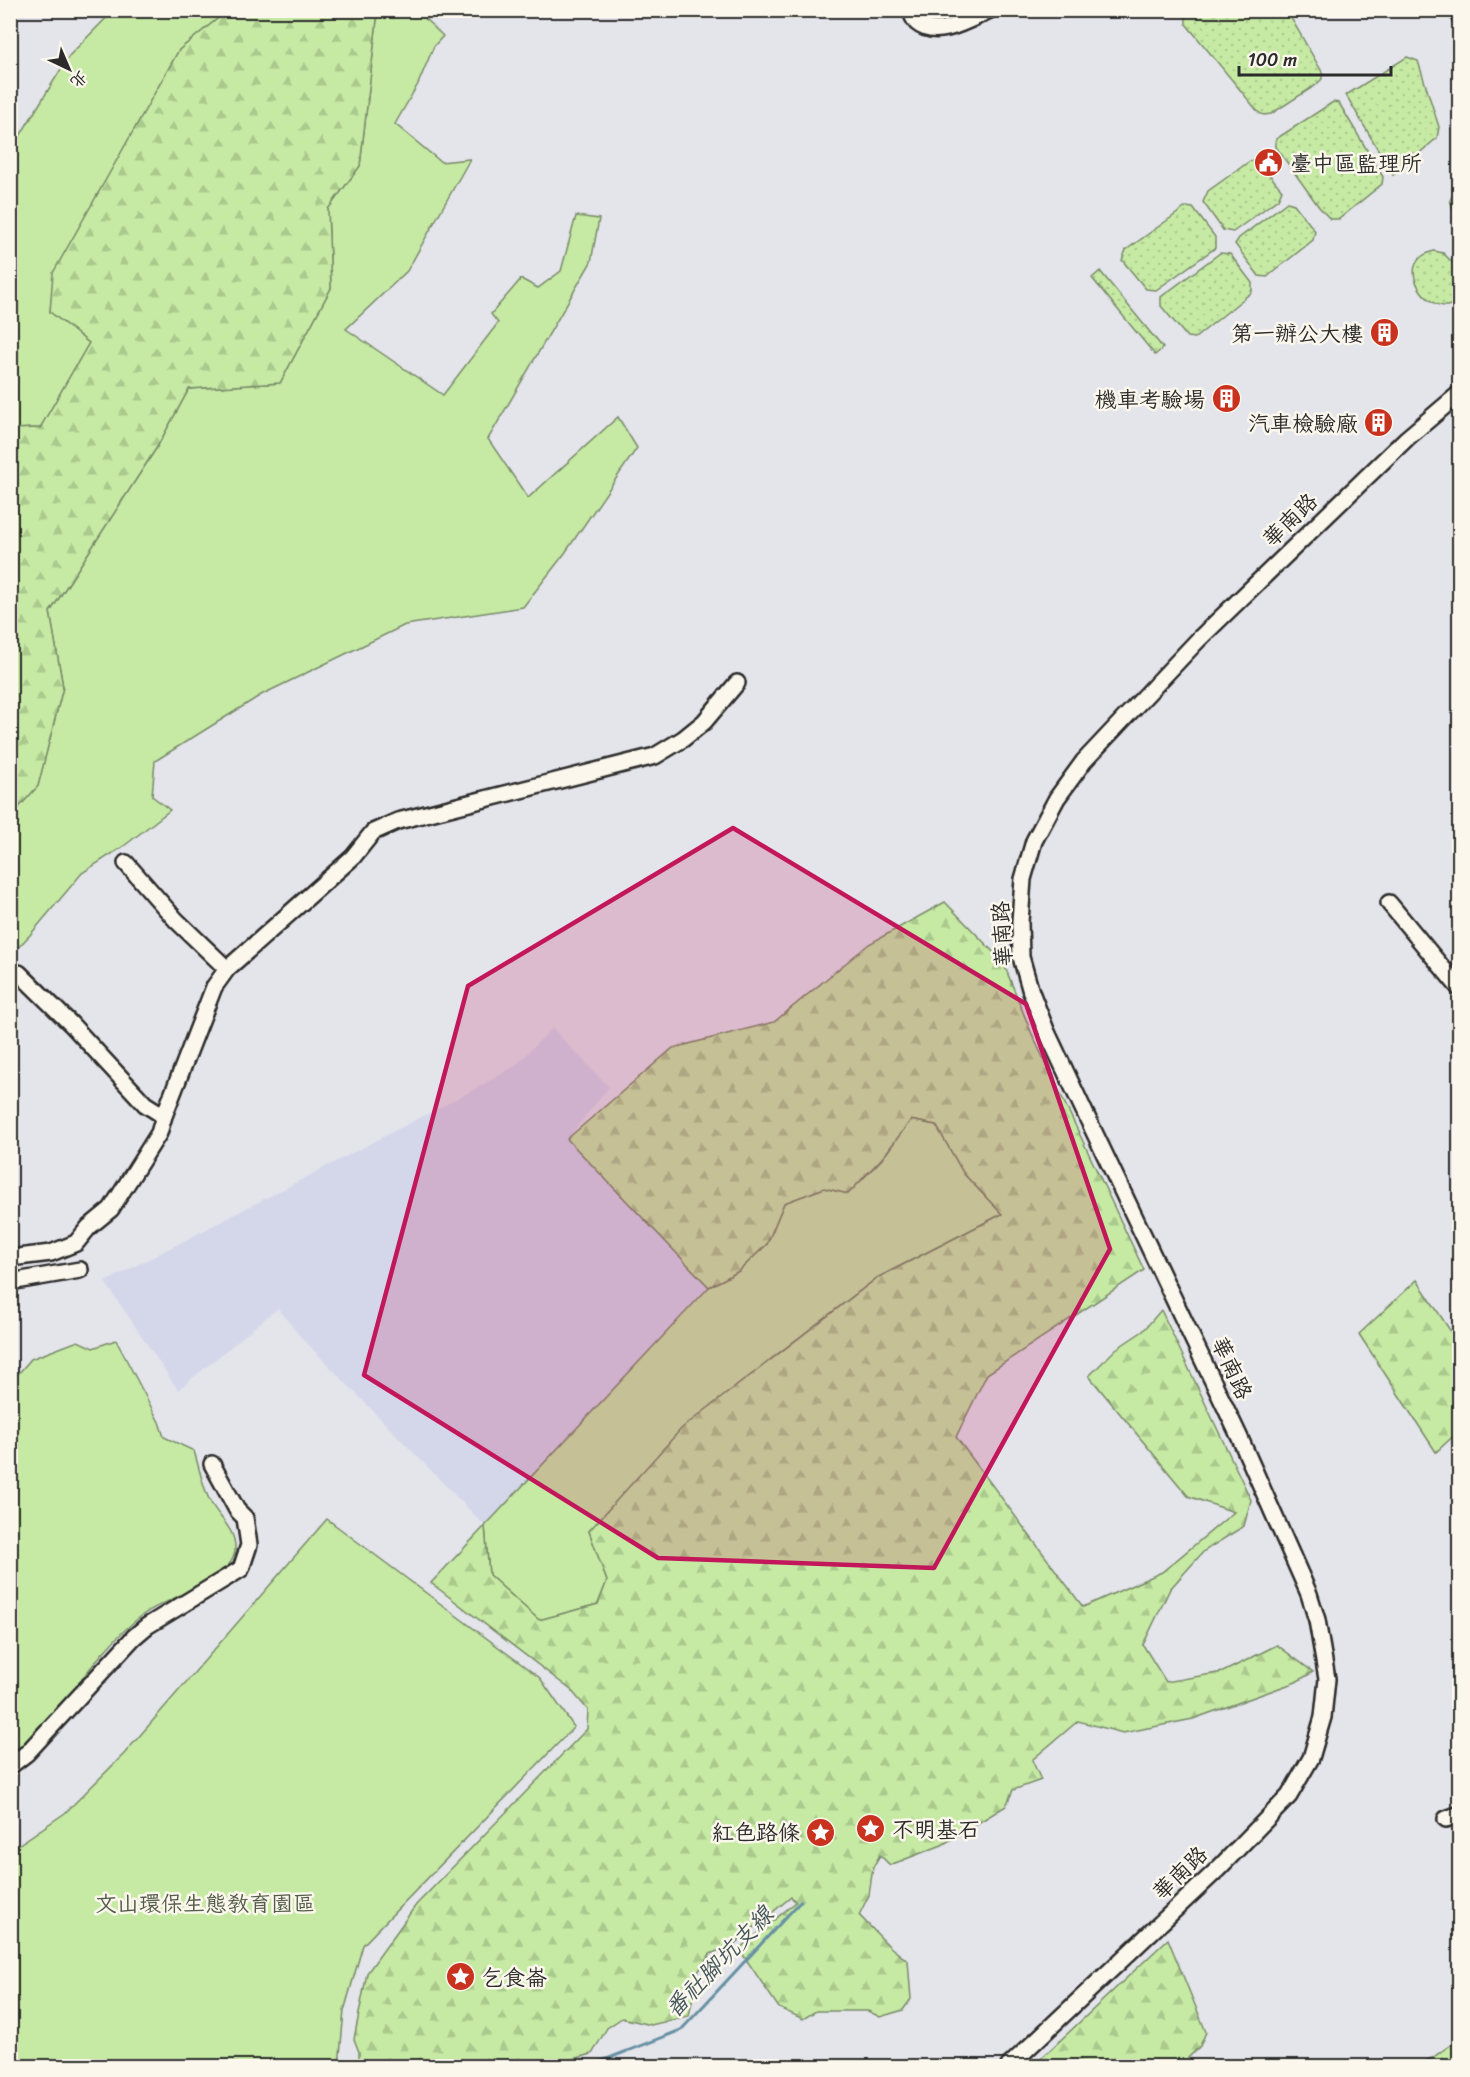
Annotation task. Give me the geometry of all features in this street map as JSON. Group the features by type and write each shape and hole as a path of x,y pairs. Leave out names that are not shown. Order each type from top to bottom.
{"street":[{"path":"910,10 917,22 930,30 940,30 990,10"},
{"path":"1457,10 1460,17"},
{"name":"華南路","path":"1009,2067 1218,1869 1289,1796 1311,1758 1323,1717 1327,1679 1317,1620 1309,1594 1239,1436 1051,1041 1031,992 1022,957 1020,922 1023,879 1034,841 1057,798 1084,761 1206,632 1407,438 1460,393"},
{"path":"10,1258 51,1253 76,1243 89,1227 111,1209 159,1133 214,987 227,969 353,857 373,832 398,821 655,756 683,739 704,722 737,683"},
{"path":"126,863 176,920 227,969"},
{"path":"1389,903 1460,989"},
{"path":"19,973 71,1024 145,1104 164,1116"},
{"path":"10,1282 80,1270"},
{"path":"10,1766 27,1753 134,1637 147,1626 241,1569 249,1545 245,1518 237,1510 212,1464"}],"highlighted area":[{"path":"733,828 1026,1004 1110,1249 934,1568 658,1558 364,1375 468,986"}],"shaded area":[{"path":"552,1028 609,1087 567,1139 709,1287 485,1526 299,1335 278,1308 178,1390 105,1282 475,1089 515,1066"}],"green space":[{"path":"261,10 293,13 300,10 378,11 360,166 328,209 331,288 280,383 189,389 157,447 50,612 63,687 38,786 11,816 11,429 40,428 89,343 50,312 53,273 179,50 227,11"},
{"path":"113,11 227,11 179,50 54,273 50,312 89,343 40,428 11,429 11,140 15,144 69,56"},
{"path":"378,11 417,11 443,36 434,46 418,84 395,124 441,162 470,159 407,271 346,329 443,395 498,323 491,314 521,279 538,288 561,271 576,216 599,219 591,262 488,439 528,498 618,417 637,448 565,553 523,607 405,625 261,695 155,761 152,796 170,810 124,846 82,873 11,955 10,879 16,866 11,862 11,816 38,786 63,687 50,612 157,447 189,389 280,383 331,288 328,209 360,166"},
{"path":"1189,11 1287,11 1322,72 1322,79 1271,114 1259,113 1186,24"},
{"path":"1407,57 1418,61 1439,127 1437,138 1393,175 1346,95"},
{"path":"1333,102 1339,103 1383,177 1382,184 1339,219 1330,219 1319,207 1276,147 1276,139"},
{"path":"1250,161 1259,162 1282,190 1278,199 1233,232 1223,230 1203,202 1208,191"},
{"path":"1459,184 1459,216 1455,214 1450,200"},
{"path":"1287,202 1294,204 1315,231 1313,240 1267,277 1259,276 1235,244 1239,238"},
{"path":"1186,207 1193,208 1215,237 1215,248 1156,290 1146,289 1122,260 1126,250"},
{"path":"1434,251 1443,253 1459,269 1459,301 1450,306 1437,304 1429,299 1416,283 1414,273 1416,264 1422,256"},
{"path":"1220,253 1230,254 1252,283 1252,292 1195,338 1187,337 1161,306 1161,297"},
{"path":"1100,271 1163,348 1155,355 1092,278"},
{"path":"945,902 1003,962 1031,1032 1144,1270 987,1374 956,1437 1083,1607 1162,1572 1234,1512 1188,1496 1089,1376 1116,1349 1143,1331 1161,1310 1251,1500 1244,1526 1204,1551 1170,1589 1143,1645 1166,1682 1223,1672 1277,1645 1313,1672 1296,1682 1193,1719 1123,1733 1078,1721 1032,1760 1041,1780 1013,1790 1006,1806 942,1845 890,1865 880,1855 873,1867 869,1895 859,1915 890,1947 908,1961 911,1999 903,2010 880,2017 868,2011 816,2011 803,2019 779,2008 739,1949 796,1902 791,1897 734,1944 710,1954 698,1972 689,2016 651,2025 622,2018 607,2028 592,2054 547,2066 359,2066 359,2052 354,2039 367,1973 416,1905 587,1729 588,1710 571,1690 431,1583 485,1526 489,1575 539,1620 598,1604 607,1581 589,1531 682,1428 877,1278 1002,1214 964,1174 936,1125 911,1120 883,1157 848,1194 824,1188 784,1203 767,1244 739,1271 709,1287 567,1139 673,1048 774,1022 869,944"},
{"path":"910,1120 936,1125 964,1174 1002,1214 877,1278 771,1359 589,1531 607,1581 598,1604 539,1620 489,1575 485,1526 709,1287 739,1271 767,1244 784,1203 824,1188 848,1194 883,1158"},
{"path":"1417,1280 1459,1344 1459,1431 1436,1452 1359,1334"},
{"path":"116,1340 159,1422 164,1437 194,1451 212,1506 230,1530 235,1543 235,1551 231,1562 211,1580 154,1608 129,1626 102,1654 41,1731 11,1759 11,1382 31,1359 78,1341 93,1348"},
{"name":"文山環保生態教育園區","path":"327,1519 540,1678 574,1727 363,1945 344,2011 339,2066 11,2066 11,1850 65,1813 124,1754"},
{"path":"1168,1939 1206,2032 1200,2046 1187,2059 1191,2066 1033,2066"},
{"path":"1459,2039 1459,2066 1414,2066 1432,2058"}],"waterway":[{"name":"番社腳坑支線","path":"589,2066 681,2030 801,1901"}],"place":[{"name":"臺中區監理所","path":"1269,163"},
{"name":"第一辦公大樓","path":"1384,333"},
{"name":"機車考驗場","path":"1226,399"},
{"name":"汽車檢驗廠","path":"1379,423"},
{"name":"不明基石","path":"871,1829"},
{"name":"紅色路條","path":"821,1832"},
{"name":"乞食崙","path":"460,1977"}]}
